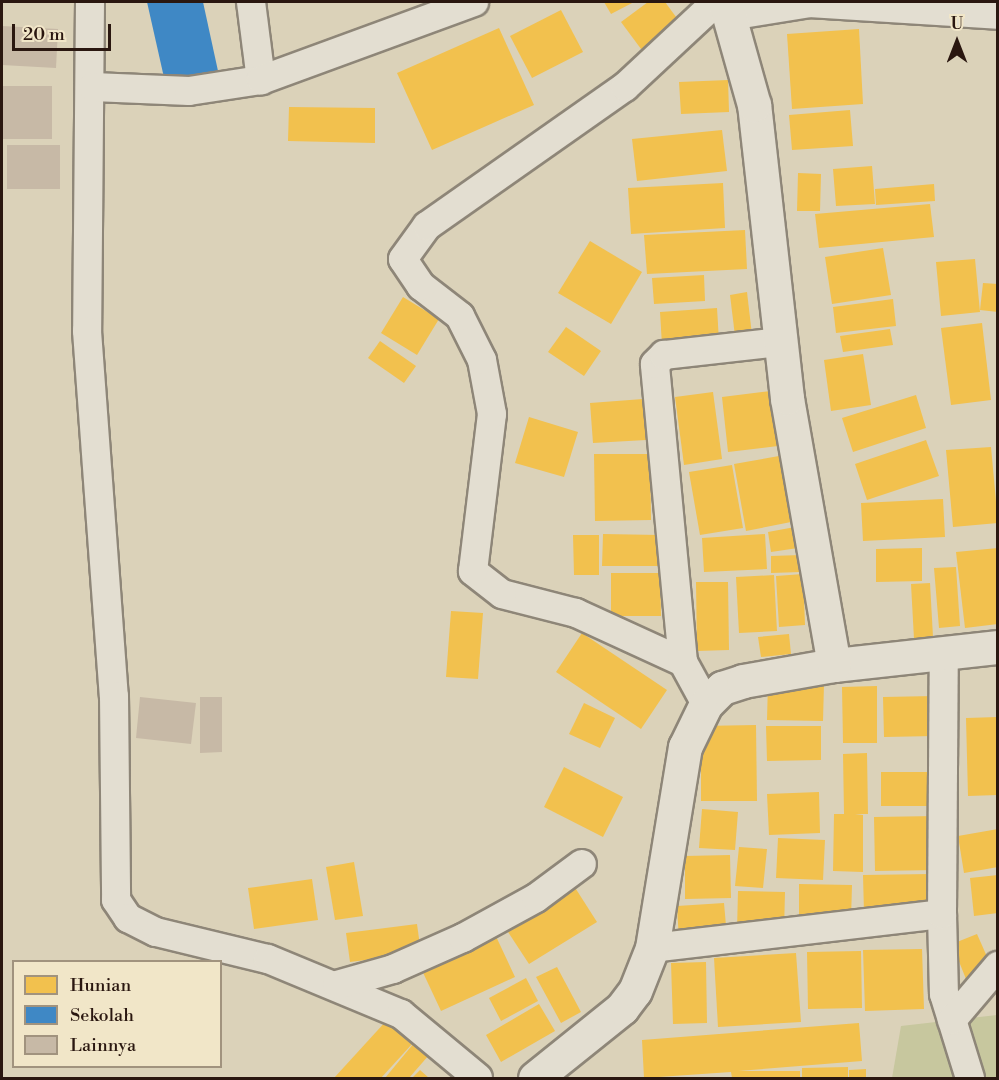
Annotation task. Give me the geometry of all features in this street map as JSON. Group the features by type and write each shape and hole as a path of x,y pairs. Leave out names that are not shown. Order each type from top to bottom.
{"street":[{"path":"90,2 93,87 87,332 114,696 116,900 128,918 156,932 268,959 337,985 413,1020 478,1078"},
{"path":"251,2 261,80"},
{"path":"93,87 189,91 261,80 474,2"},
{"path":"683,662 576,613 502,594 473,571 492,414 482,360 460,316 421,286 403,259 406,248 428,226 625,87 723,6 809,3 998,15"},
{"path":"723,6 754,105 780,342 834,665"},
{"path":"706,704 683,662 655,364 664,355 780,342"},
{"path":"535,1078 629,1000 652,948 686,747 706,704 722,688 743,681 834,665 944,655 998,647"},
{"path":"944,655 942,914 944,994 970,1078"},
{"path":"337,985 393,969 463,938 536,898 582,864"},
{"path":"652,948 942,914"},
{"path":"952,1020 998,966"}],"green space":[{"path":"997,1015 997,1078 892,1078 901,1026"}],"building: Hunian":[{"path":"604,2 634,2 611,14"},
{"path":"648,2 665,2 682,25 644,53 621,22"},
{"path":"561,10 583,52 532,78 510,36"},
{"path":"499,28 534,105 432,150 397,73"},
{"path":"859,29 863,104 792,109 787,34"},
{"path":"728,80 729,112 681,114 679,82"},
{"path":"289,107 375,108 375,143 288,141"},
{"path":"850,110 853,146 792,150 789,115"},
{"path":"722,130 727,171 637,181 632,139"},
{"path":"872,166 875,204 836,206 833,169"},
{"path":"798,173 821,174 820,211 797,211"},
{"path":"723,183 725,228 631,234 628,188"},
{"path":"934,184 935,201 876,205 875,189"},
{"path":"930,204 934,237 819,248 815,214"},
{"path":"745,230 747,269 647,274 644,235"},
{"path":"590,241 642,272 611,324 558,293"},
{"path":"883,248 891,295 832,304 825,257"},
{"path":"975,259 980,312 941,316 936,262"},
{"path":"704,275 705,301 654,304 652,278"},
{"path":"983,283 998,284 998,312 980,310"},
{"path":"747,292 752,335 735,336 730,295"},
{"path":"403,297 439,319 417,355 381,333"},
{"path":"893,299 896,326 836,333 833,307"},
{"path":"717,308 719,341 662,345 660,312"},
{"path":"982,323 991,400 951,405 941,328"},
{"path":"566,327 601,351 584,376 548,352"},
{"path":"890,329 893,345 843,352 840,336"},
{"path":"380,341 416,366 404,383 368,358"},
{"path":"863,354 871,405 831,411 824,360"},
{"path":"771,391 778,446 728,452 722,397"},
{"path":"713,392 722,459 684,465 675,397"},
{"path":"916,395 926,428 853,452 842,418"},
{"path":"643,399 646,440 593,443 590,403"},
{"path":"529,417 578,432 564,477 515,463"},
{"path":"926,440 939,476 867,500 855,464"},
{"path":"991,447 998,523 953,527 946,450"},
{"path":"594,454 650,454 651,520 595,521"},
{"path":"779,456 791,522 746,531 734,464"},
{"path":"732,465 743,528 700,535 689,472"},
{"path":"943,499 945,537 863,541 861,503"},
{"path":"795,527 798,548 771,552 768,532"},
{"path":"603,534 660,535 660,566 602,566"},
{"path":"765,534 767,569 704,572 702,538"},
{"path":"573,535 599,535 599,575 574,575"},
{"path":"922,548 922,581 876,582 876,549"},
{"path":"998,548 998,624 965,628 956,552"},
{"path":"801,555 801,572 771,573 771,556"},
{"path":"956,567 960,626 939,628 934,568"},
{"path":"611,573 660,573 661,616 611,616"},
{"path":"803,574 805,625 779,627 776,576"},
{"path":"774,575 777,631 739,633 736,577"},
{"path":"696,582 728,582 729,650 697,651"},
{"path":"930,583 933,637 914,639 911,584"},
{"path":"451,611 483,613 478,679 446,677"},
{"path":"582,633 667,690 641,729 556,672"},
{"path":"789,634 791,654 761,657 758,637"},
{"path":"768,682 824,684 823,721 767,720"},
{"path":"877,686 877,743 843,743 842,687"},
{"path":"934,696 935,736 884,737 883,697"},
{"path":"584,703 615,718 600,748 569,734"},
{"path":"998,717 998,795 968,796 966,718"},
{"path":"756,725 757,801 701,801 701,726"},
{"path":"766,726 821,726 821,760 767,761"},
{"path":"867,753 868,814 855,814 863,815 863,872 833,871 834,814 844,814 843,754"},
{"path":"564,767 623,797 603,837 544,807"},
{"path":"881,772 934,772 934,806 881,806"},
{"path":"819,792 820,833 769,835 767,794"},
{"path":"702,809 738,812 735,850 699,848"},
{"path":"936,816 937,870 875,871 874,817"},
{"path":"998,829 998,867 964,873 958,836"},
{"path":"778,838 825,840 823,880 776,878"},
{"path":"739,847 767,849 763,888 735,886"},
{"path":"730,855 731,898 685,899 685,856"},
{"path":"354,862 363,916 335,920 326,867"},
{"path":"930,874 931,913 864,913 863,875"},
{"path":"998,875 998,913 974,916 970,878"},
{"path":"312,879 318,920 254,929 248,888"},
{"path":"799,884 852,885 851,920 799,920"},
{"path":"574,886 597,922 529,964 506,929"},
{"path":"738,891 785,892 784,931 737,930"},
{"path":"724,903 727,937 679,940 677,906"},
{"path":"417,924 421,953 350,962 346,933"},
{"path":"493,930 515,977 441,1011 419,964"},
{"path":"977,934 992,968 966,979 952,944"},
{"path":"922,949 924,1009 865,1011 863,950"},
{"path":"861,951 862,1008 808,1009 807,952"},
{"path":"796,953 801,1022 718,1027 714,958"},
{"path":"706,962 707,1023 673,1024 671,963"},
{"path":"557,967 581,1012 561,1023 536,977"},
{"path":"526,978 538,1001 501,1021 489,998"},
{"path":"539,1004 555,1031 501,1062 486,1035"},
{"path":"387,1020 413,1043 381,1078 334,1078"},
{"path":"859,1023 862,1061 738,1071 800,1071 800,1078 732,1078 731,1072 644,1078 642,1040"},
{"path":"414,1043 429,1055 409,1078 385,1078"},
{"path":"848,1067 848,1078 802,1078 802,1068"},
{"path":"866,1069 866,1078 849,1078 849,1070"},
{"path":"420,1070 429,1078 412,1078"}],"building: Sekolah":[{"path":"147,2 203,2 218,71 165,82"}],"building: Lainnya":[{"path":"2,26 58,29 56,68 2,65"},
{"path":"2,86 52,86 52,139 2,139"},
{"path":"7,145 60,145 60,189 7,189"},
{"path":"140,697 196,703 191,744 136,738"},
{"path":"200,697 222,697 222,752 200,753"}]}
